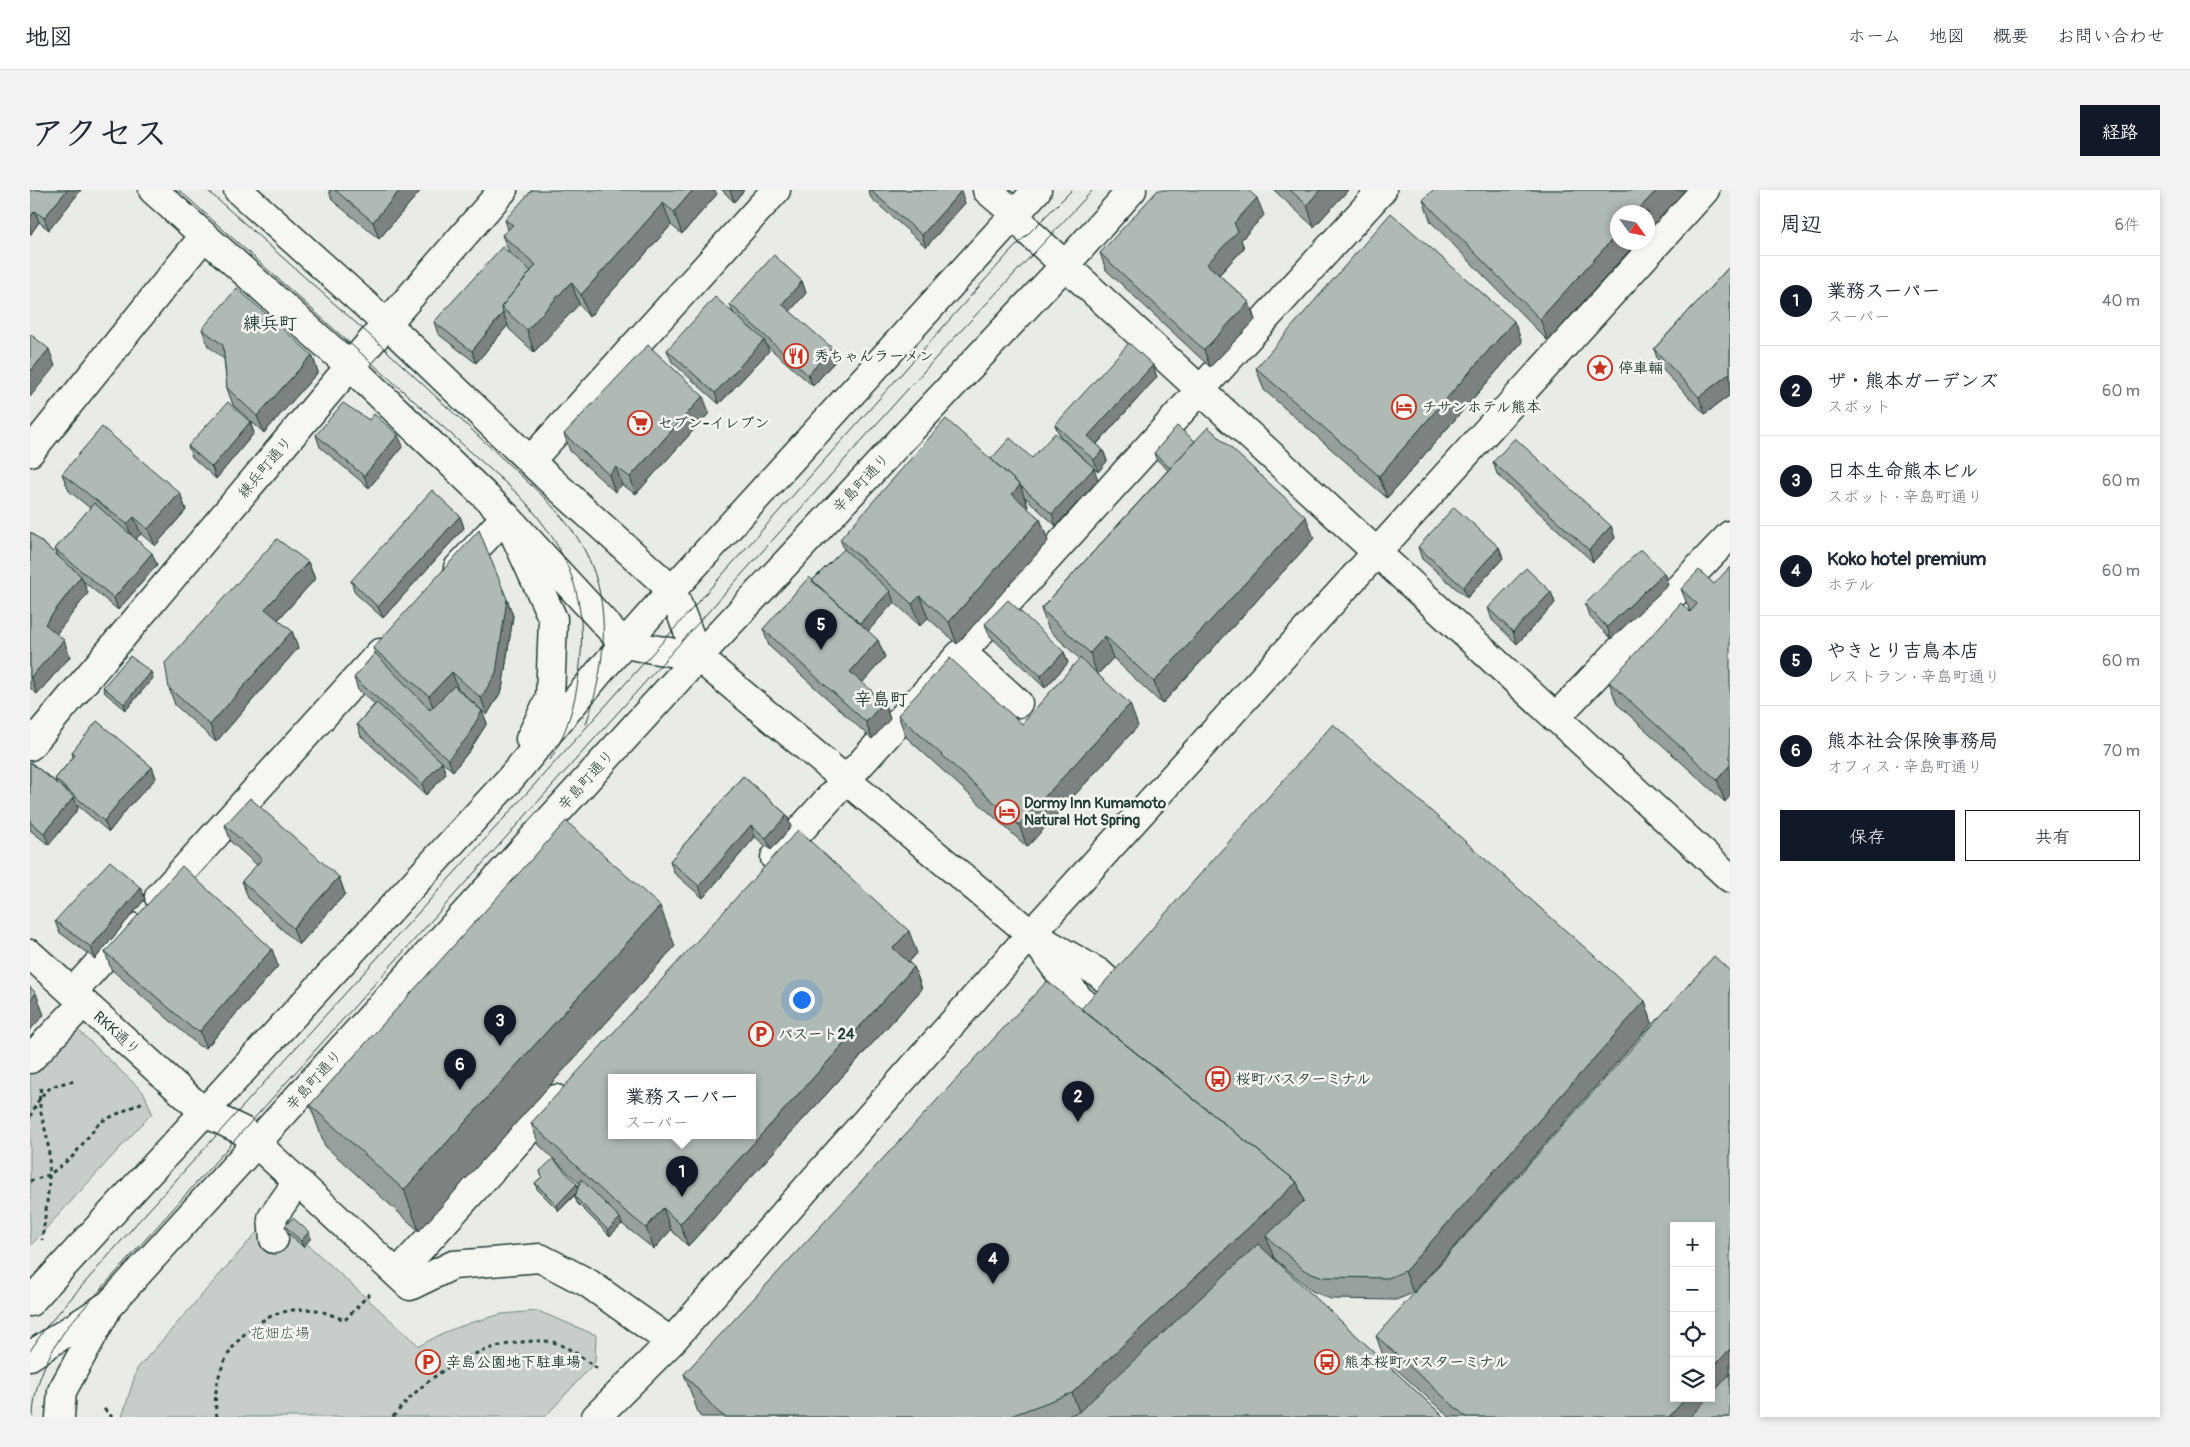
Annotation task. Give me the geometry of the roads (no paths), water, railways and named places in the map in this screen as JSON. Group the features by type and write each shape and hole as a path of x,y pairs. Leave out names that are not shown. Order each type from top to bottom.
{"street":[{"path":"153,190 350,366 506,516 624,644 698,657"},
{"path":"238,190 387,324 530,461 672,590 698,657 1031,934 1099,974 1155,1023"},
{"name":"練兵町通り","path":"30,746 350,366 503,190"},
{"path":"530,461 776,190"},
{"path":"987,190 1015,214 1030,233 1376,554 1730,878"},
{"path":"30,1302 510,779 672,590 1037,190"},
{"name":"辛島町通り","path":"30,1356 110,1304 698,657 1065,265 1132,190"},
{"path":"759,876 1382,190"},
{"path":"596,1417 671,1342 1031,934 1705,190"},
{"path":"30,452 204,236"},
{"path":"439,589 506,516"},
{"path":"506,516 554,619 550,698 510,779"},
{"path":"1556,718 1730,535"},
{"path":"30,1059 72,1003 399,633"},
{"path":"963,653 1018,703"},
{"path":"1031,934 1079,999 1133,1044"},
{"name":"RKK通り","path":"30,954 72,1003 204,1112 243,1131 404,1280"},
{"path":"404,1280 571,1082"},
{"path":"274,1240 272,1218 297,1182"},
{"path":"404,1280 453,1265 500,1259 540,1258 588,1282 671,1342"},
{"path":"60,1417 62,1391 110,1304"}],"tram line":[{"path":"179,190 520,496 552,536 572,578 578,599 581,622 581,647 579,674 573,707 566,729 550,760"},
{"path":"207,190 374,339 545,498 573,531 595,573 603,616 603,638 598,682 586,724"},
{"path":"30,1351 46,1327 137,1223 584,730 1009,253 1072,190"},
{"path":"33,1417 36,1392 43,1369 68,1326 942,351 1093,190"}],"place":[{"name":"秀ちゃんラーメン","path":"796,356"},
{"name":"停車輛","path":"1600,368"},
{"name":"チサンホテル熊本","path":"1404,407"},
{"name":"セブン-イレブン","path":"640,423"},
{"name":"やきとり吉鳥本店","path":"821,650"},
{"name":"Dormy Inn Kumamoto Natural Hot Spring","path":"1007,812"},
{"name":"パスート24","path":"761,1034"},
{"name":"日本生命熊本ビル","path":"500,1046"},
{"name":"桜町バスターミナル","path":"1218,1079"},
{"name":"熊本社会保険事務局","path":"460,1090"},
{"name":"ザ・熊本ガーデンズ","path":"1078,1122"},
{"name":"業務スーパー","path":"682,1197"},
{"name":"Koko hotel premium","path":"993,1284"},
{"name":"辛島公園地下駐車場","path":"428,1362"},
{"name":"熊本桜町バスターミナル","path":"1327,1362"}],"district":[{"name":"練兵町","path":"270,323"},
{"name":"辛島町","path":"881,699"}],"park label":[{"name":"花畑広場","path":"280,1333"}]}
